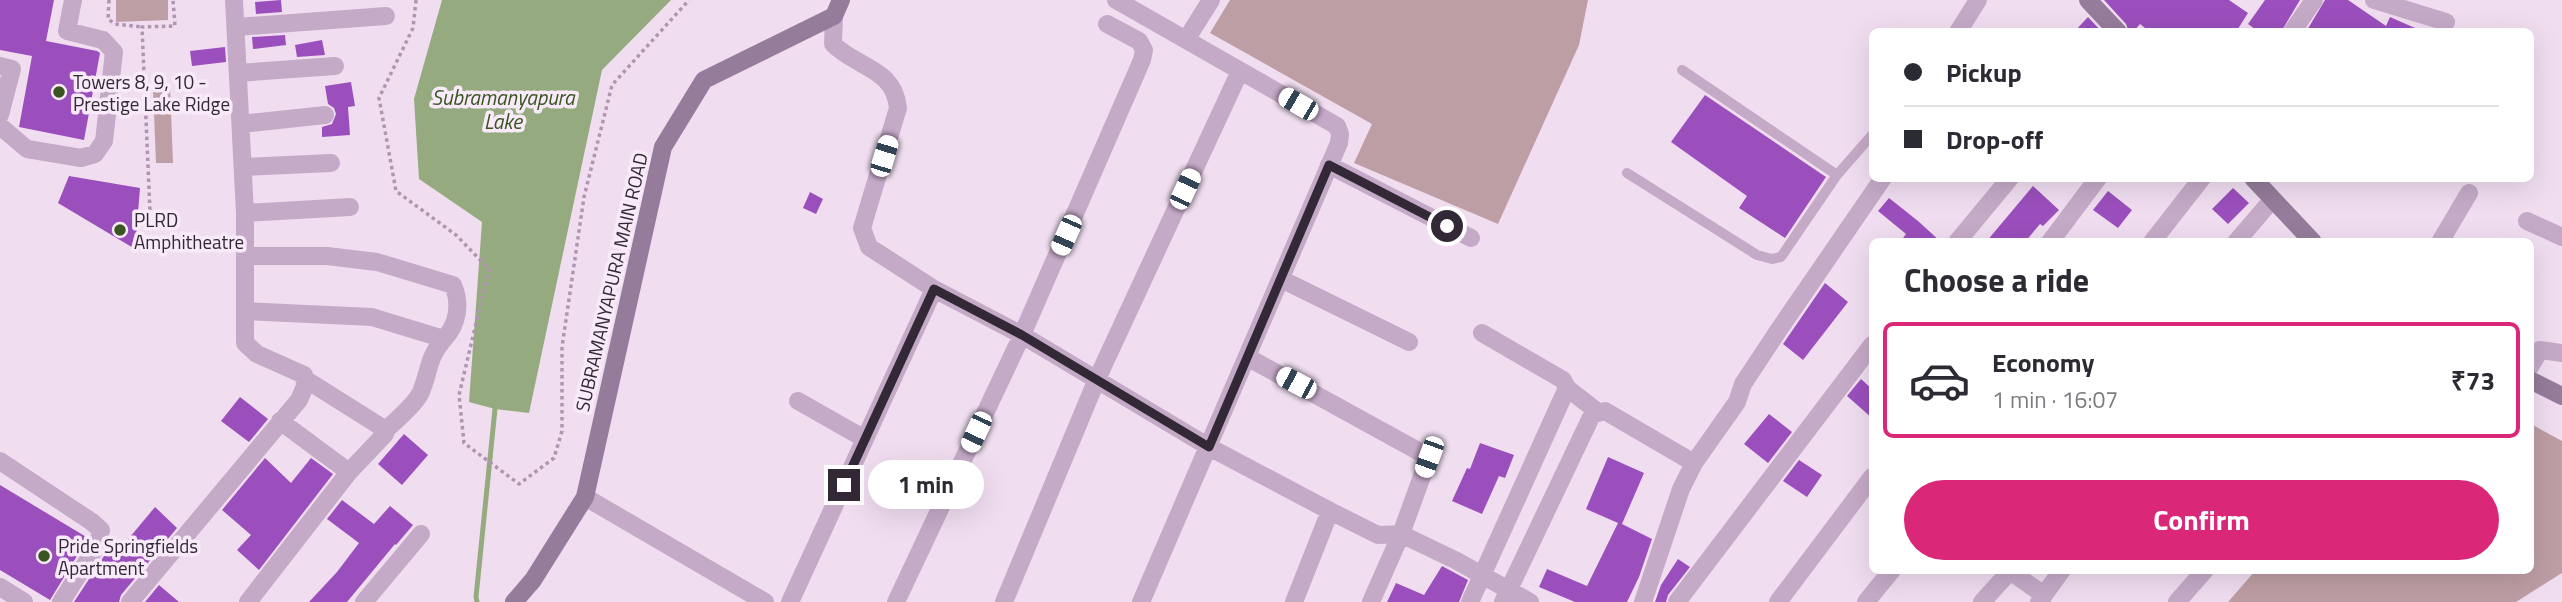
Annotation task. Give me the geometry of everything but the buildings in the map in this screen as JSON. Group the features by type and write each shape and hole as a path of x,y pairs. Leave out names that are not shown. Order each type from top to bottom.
{"street":[{"path":"0,126 27,149 81,158 94,154 104,141 114,52 103,40 67,31 73,0"},
{"path":"234,0 245,212 245,343 257,354 304,375 305,379 386,430"},
{"path":"1116,0 1337,126 1340,134 1339,143 1281,279 1140,602"},
{"path":"1186,40 1211,0"},
{"path":"1960,28 1978,0"},
{"path":"2088,0 2114,28"},
{"path":"2295,28 2314,0"},
{"path":"2374,0 2446,22"},
{"path":"838,8 833,44 843,54 887,78 897,93 898,108 862,228 869,247 934,289 1022,335 1209,447 1378,535 1401,534 1483,576 1506,596 1530,602"},
{"name":"SUBRAMANYAPURA MAIN ROAD","path":"514,602 533,580 584,497 663,147 704,80 838,8"},
{"path":"236,27 386,16"},
{"path":"896,602 1022,335 1142,60 1144,50 1139,41 1107,24"},
{"path":"0,66 12,69 0,115"},
{"path":"238,73 335,66"},
{"path":"1004,602 1097,379 1240,71"},
{"path":"241,124 325,115"},
{"path":"243,167 331,163"},
{"path":"1329,165 1471,238"},
{"path":"1643,602 1681,489 1694,463 1737,402 1743,384 1778,331 1880,182"},
{"path":"1960,238 2007,182"},
{"path":"2053,238 2095,182"},
{"path":"2155,238 2199,182"},
{"path":"2256,182 2308,238"},
{"path":"2442,238 2469,192"},
{"path":"2239,238 2272,200"},
{"path":"245,212 350,207"},
{"path":"2527,221 2562,237"},
{"path":"245,256 327,256 377,262 453,285 457,293 457,314 449,333 433,350 419,395 349,472 248,602"},
{"path":"1281,279 1409,342"},
{"path":"790,602 934,289"},
{"path":"245,311 372,317 444,339"},
{"path":"1482,333 1563,380 1567,388 1598,412"},
{"path":"1677,602 1869,349"},
{"path":"2534,360 2540,350 2562,353"},
{"path":"1247,357 1429,457 1401,534 1371,602"},
{"path":"130,602 299,400 305,379"},
{"path":"2534,382 2562,396"},
{"path":"1470,602 1567,388"},
{"path":"798,401 865,439"},
{"path":"1506,596 1592,415 1605,411 1694,463"},
{"path":"280,421 349,472"},
{"path":"0,461 101,530 98,544 61,602"},
{"path":"1778,602 1869,481"},
{"path":"584,497 765,602"},
{"path":"1294,602 1330,511"},
{"path":"364,602 421,534"},
{"path":"1866,602 1889,574"},
{"path":"1982,602 2008,574"},
{"path":"2014,574 2041,599 2059,574"},
{"path":"2177,602 2201,574"},
{"path":"0,587 24,602"}],"lane":[{"path":"1682,70 1837,175"},
{"path":"1626,173 1757,256 1772,259 1781,257 1837,175 1869,138"}],"path":[{"path":"109,0 108,19 115,24 142,27 175,26 173,0"},
{"path":"416,0 413,28 379,97 396,191 456,235 489,269 460,395 464,443 519,484 554,457 562,431 562,347 584,197 612,85 689,0"},
{"path":"138,212 149,212 142,27"}],"shaded area":[{"path":"116,0 168,0 168,20 116,22"},
{"path":"1230,0 1588,0 1579,45 1498,224 1354,163 1372,124 1210,33"},
{"path":"170,87 173,163 156,163 153,88"},
{"path":"2534,426 2562,441 2562,573 2516,602 2228,602 2252,574 2534,574"}],"water":[{"name":"Subramanyapura Lake","path":"442,0 671,0 602,70 529,413 495,409 469,402 482,222 419,179 414,99"}],"waterway":[{"path":"477,602 495,409"}],"place":[{"name":"Towers 8, 9, 10 - Prestige Lake Ridge","path":"59,92"},
{"name":"PLRD Amphitheatre","path":"120,230"},
{"name":"Pride Springfields Apartment","path":"44,556"}],"route":[{"path":"844,485 934,289 1022,335 1209,447 1329,165 1447,226"}]}
